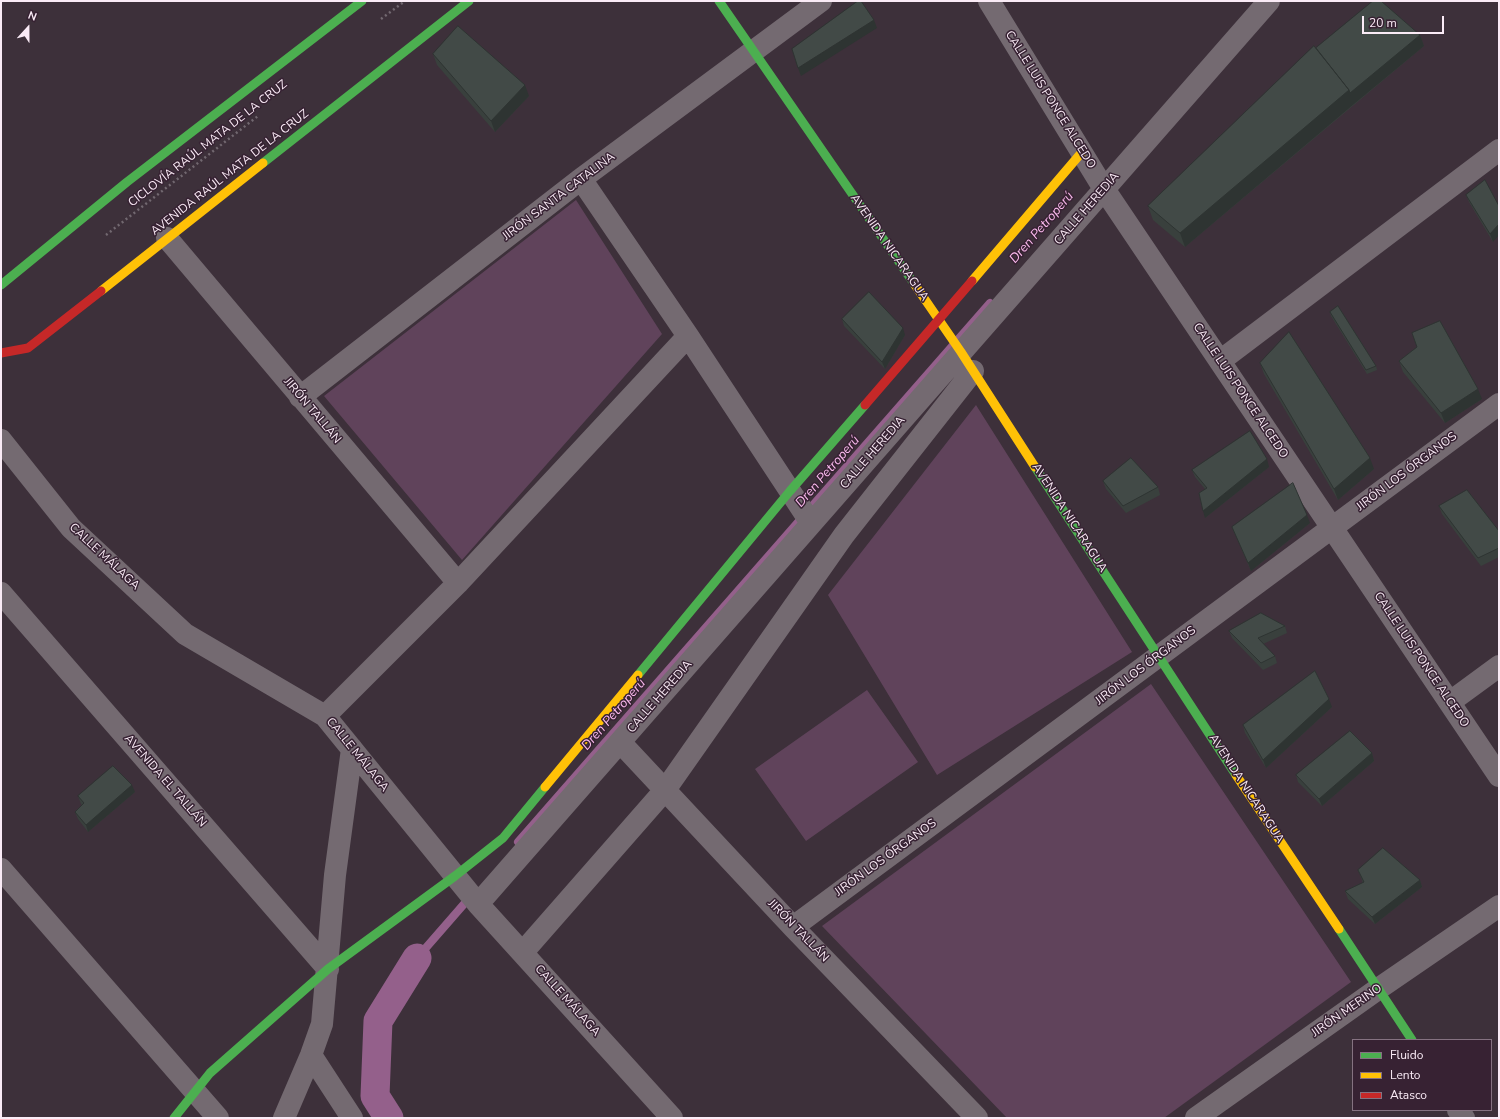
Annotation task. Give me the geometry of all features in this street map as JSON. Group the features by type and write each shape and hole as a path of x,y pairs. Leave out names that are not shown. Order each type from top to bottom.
{"street":[{"path":"1,285 128,182 362,1"},
{"name":"AVENIDA RAÚL MATA DE LA CRUZ","path":"1,353 28,348 469,1"},
{"name":"AVENIDA NICARAGUA","path":"719,1 961,352 1158,657 1411,1039"},
{"name":"JIRÓN SANTA CATALINA","path":"300,397 581,179 821,1"},
{"name":"CALLE LUIS PONCE ALCEDO","path":"989,1 1104,189 1499,776"},
{"name":"CALLE HEREDIA","path":"478,904 1269,1"},
{"path":"1220,360 1499,150"},
{"path":"174,1118 210,1073 328,969 455,876 502,838 790,491 939,320 1082,152"},
{"path":"581,179 688,336 812,523"},
{"name":"JIRÓN TALLÁN","path":"167,238 458,583"},
{"path":"325,716 458,583 688,336"},
{"path":"523,952 665,790 844,535 973,371"},
{"name":"JIRÓN LOS ÓRGANOS","path":"793,927 1499,404"},
{"name":"CALLE MÁLAGA","path":"1,440 71,528 185,634 325,716 478,904 672,1118"},
{"name":"AVENIDA EL TALLÁN","path":"1,593 328,969"},
{"path":"1450,702 1499,666"},
{"name":"JIRÓN TALLÁN","path":"620,742 793,927 977,1118"},
{"path":"284,1118 311,1055 322,1024 335,875 352,749"},
{"path":"1,869 218,1118"},
{"name":"JIRÓN MERINO","path":"1196,1118 1378,989 1499,906"},
{"path":"311,1055 352,1118"}],"path":[{"path":"380,21 405,1"},
{"name":"CICLOVÍA RAÚL MATA DE LA CRUZ","path":"103,237 260,114"}],"shaded area":[{"path":"576,200 662,334 462,560 324,396"},
{"path":"976,405 1132,652 937,775 828,595"},
{"path":"1151,684 1351,982 1164,1118 1007,1118 822,926"},
{"path":"867,690 918,762 806,841 755,769"}],"building":[{"path":"858,1 861,1 874,20 798,68 792,49"},
{"path":"1373,1 1381,1 1420,35 1350,93 1316,48"},
{"path":"458,26 525,85 491,121 433,54"},
{"path":"1314,46 1349,90 1180,233 1148,206"},
{"path":"1485,180 1499,206 1499,224 1490,234 1466,195"},
{"path":"869,292 903,328 882,362 842,319"},
{"path":"1338,306 1376,366 1366,370 1330,312"},
{"path":"1440,321 1478,389 1441,413 1399,361 1417,347 1412,333"},
{"path":"1289,332 1370,458 1334,489 1260,363"},
{"path":"1250,431 1267,459 1203,511 1199,493 1207,488 1192,470"},
{"path":"1131,458 1158,487 1123,506 1103,481"},
{"path":"1293,483 1307,515 1248,563 1232,527"},
{"path":"1467,490 1499,531 1499,548 1478,558 1439,506"},
{"path":"1261,613 1285,626 1258,638 1275,656 1261,663 1229,631"},
{"path":"1315,671 1329,699 1263,760 1243,725"},
{"path":"1350,731 1372,753 1319,799 1296,775"},
{"path":"113,766 132,785 86,825 75,812 84,803 78,796"},
{"path":"1383,848 1420,880 1372,917 1345,891 1364,882 1358,870"}],"waterway":[{"name":"Dren Petroperú","path":"518,842 990,303"},
{"name":"Dren Petroperú","path":"417,958 471,896"},
{"path":"389,1118 375,1096 378,1021 417,958"}],"traffic: fast":[{"path":"1,285 127,182 362,1"},
{"path":"263,163 469,1"},
{"path":"719,1 915,285"},
{"path":"638,675 790,491 865,405"},
{"path":"1035,467 1236,775"},
{"path":"174,1118 210,1073 328,969 455,876 503,838 545,787"},
{"path":"1339,929 1411,1039"}],"traffic: slow":[{"path":"972,281 1082,152"},
{"path":"101,291 263,163"},
{"path":"915,285 961,352 1035,467"},
{"path":"545,787 638,675"},
{"path":"1236,775 1339,929"}],"traffic: jam":[{"path":"865,405 972,281"},
{"path":"1,353 28,348 101,291"}]}
